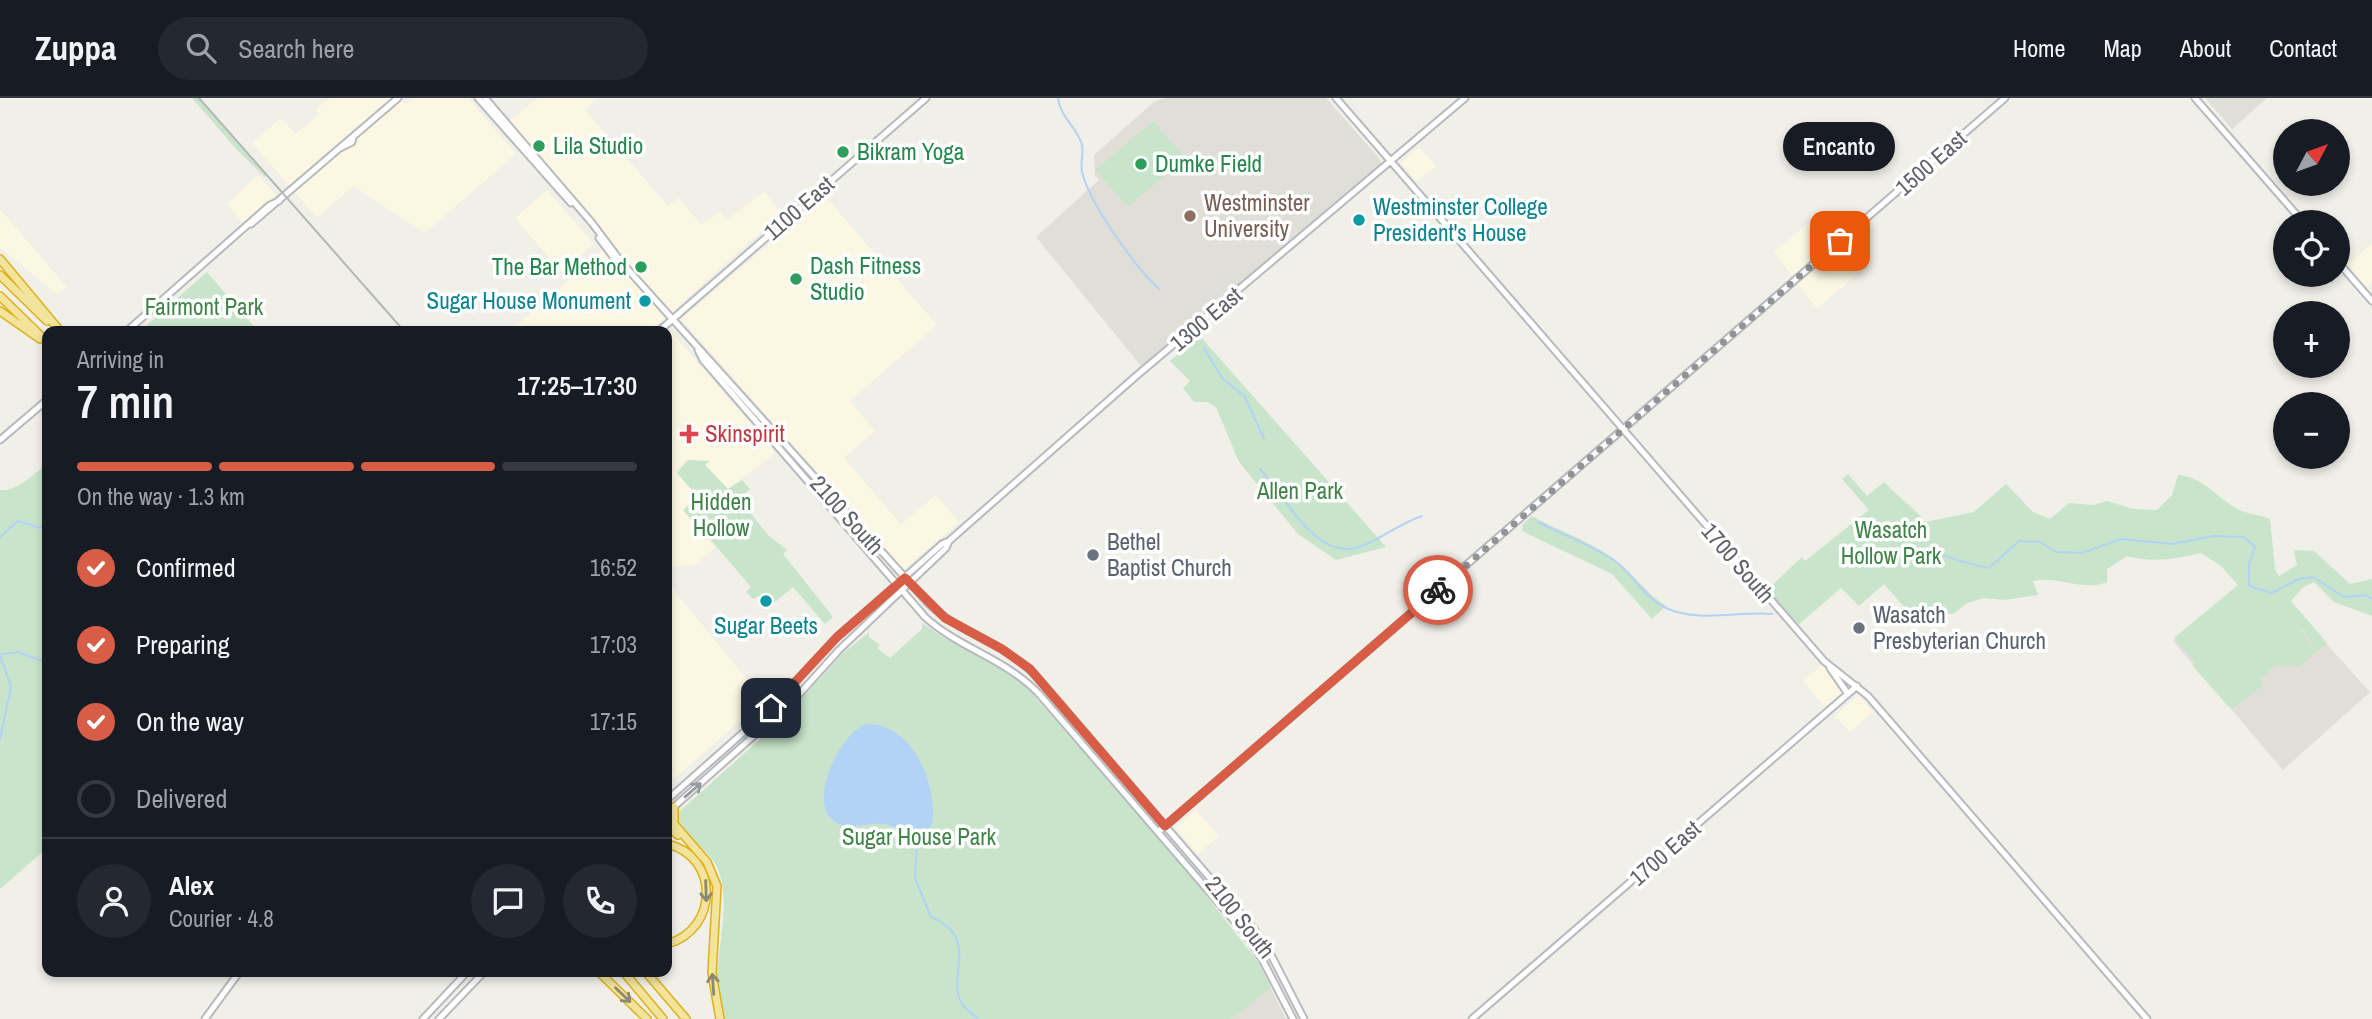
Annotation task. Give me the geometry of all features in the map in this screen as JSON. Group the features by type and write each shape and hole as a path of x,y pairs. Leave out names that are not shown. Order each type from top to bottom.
{"highway":[{"path":"0,259 55,326"},
{"path":"0,275 54,326"},
{"path":"0,296 42,338"},
{"path":"0,311 42,340"},
{"path":"674,807 674,824 713,871 717,886 712,973 720,1019"},
{"path":"672,829 700,853"},
{"path":"672,846 686,850 698,862 707,883 708,897 703,914 694,927 683,938 672,942"},
{"path":"604,977 647,1019"},
{"path":"628,977 663,1019"},
{"path":"650,977 686,1019"}],"main road":[{"path":"133,326 270,205 279,201 340,148 352,142 353,137 398,98"},
{"name":"2100 South","path":"478,98 590,224 617,262 622,263"},
{"name":"2100 South","path":"485,98 622,263 905,578 948,621 1002,649 1030,669 1259,936 1304,1019"},
{"name":"1100 East","path":"664,326 926,98"},
{"name":"1700 South","path":"1336,98 1828,666 1857,686 2147,1019"},
{"name":"1300 East","path":"672,796 771,708 837,637 897,584 1135,377 1465,98"},
{"name":"1500 East","path":"1158,832 2005,98"},
{"path":"2195,98 2293,210"},
{"path":"497,120 509,127"},
{"path":"540,169 561,187"},
{"path":"602,244 615,253"},
{"path":"2350,276 2372,301"},
{"name":"2100 South","path":"696,347 703,360 903,592 936,626 1001,662 1028,682 1253,944 1293,1019"},
{"path":"0,440 42,404"},
{"path":"750,414 769,427"},
{"path":"810,483 817,487 841,514 846,514"},
{"name":"1300 East","path":"674,807 793,701 839,650 911,584 946,548 949,541"},
{"path":"1828,666 1848,694"},
{"name":"1700 East","path":"1472,1019 1857,686"},
{"path":"205,1019 236,977"},
{"path":"423,1019 462,977"},
{"path":"439,1019 479,977"}],"shaded area":[{"path":"329,98 400,98 405,105 413,98 468,98 516,154 425,233 353,186 317,218 252,143 281,118 296,134 319,114 316,109"},
{"path":"537,98 597,98 585,110 668,206 679,198 701,225 720,212 727,220 764,191 781,214 656,326 516,326 611,243 507,123"},
{"name":"Westminster University","path":"1165,98 1326,98 1379,158 1381,164 1141,366 1036,237 1099,180 1095,176 1094,155 1154,102"},
{"path":"2205,98 2267,98 2232,129"},
{"path":"1419,147 1436,166 1417,182 1401,163"},
{"path":"258,175 276,195 243,223 227,204"},
{"path":"547,190 594,244 561,272 515,218"},
{"path":"825,196 937,325 850,401 875,431 844,458 901,524 936,495 959,522 903,570 681,319"},
{"path":"0,209 67,287 57,294 0,248"},
{"path":"1821,212 1864,268 1817,309 1774,252"},
{"path":"2372,243 2372,282 2367,287 2350,267 2350,263"},
{"path":"672,333 776,453 728,489 705,465 709,461 688,460 678,468 677,473 699,497 684,510 715,547 697,564 672,568"},
{"path":"672,588 764,700 672,781"},
{"path":"2221,602 2279,637 2313,629 2370,692 2283,770 2173,641"},
{"path":"1822,665 1844,691 1825,707 1803,681"},
{"path":"1858,695 1873,712 1850,732 1835,716"},
{"path":"1196,810 1219,836 1198,854 1175,828"},
{"path":"1271,988 1286,1019 1231,1019 1258,995"}],"green space":[{"path":"192,98 198,98 267,174 265,177 237,150"},
{"name":"Dumke Field","path":"1153,121 1185,158 1128,207 1096,170"},
{"name":"Fairmont Park","path":"207,272 254,326 146,326"},
{"name":"Allen Park","path":"1200,336 1386,547 1336,560 1298,534 1239,462 1216,407 1207,402 1194,402 1183,388 1190,381 1170,361"},
{"name":"Hidden Hollow","path":"688,460 710,461 705,465 728,489 742,480 750,489 739,499 768,535 787,550 783,554 833,617 825,624 793,587 768,608 758,596 753,599 746,592 751,587 710,539 704,540 704,534 683,510 698,497 677,473"},
{"path":"42,468 42,852 0,889 0,490 12,488"},
{"name":"Wasatch Hollow Park","path":"1848,474 1867,496 1884,482 1926,522 1974,512 2006,484 2033,512 2050,519 2069,503 2093,505 2107,501 2133,509 2157,510 2172,495 2178,475 2187,476 2238,509 2270,519 2275,570 2279,576 2297,565 2294,550 2314,551 2350,584 2372,579 2372,616 2334,602 2314,582 2302,588 2291,601 2327,643 2317,652 2300,629 2316,652 2300,666 2276,665 2259,680 2263,685 2233,708 2227,705 2192,665 2195,662 2174,638 2238,585 2221,566 2201,553 2164,559 2127,556 2107,569 2107,582 2098,585 2051,580 2033,581 2038,595 2005,600 1984,598 1967,603 1953,614 1934,614 1919,624 1884,584 1859,606 1841,588 1798,625 1767,590 1802,557 1805,561 1869,510 1842,479"},
{"path":"1532,516 1604,552 1666,606 1652,619 1612,574 1522,531 1523,524"},
{"name":"Sugar House Park","path":"922,623 946,639 982,656 1023,683 1191,876 1259,963 1271,988 1231,1019 724,1019 717,987 723,888 712,859 677,821 679,812 788,714 841,655 869,632 869,637 880,645 877,648 890,658 922,629"}],"water":[{"path":"866,724 882,726 896,733 908,743 925,771 933,803 933,821 926,839 914,841 885,824 843,825 828,814 824,802 829,770 846,741"}],"waterway":[{"path":"1058,98 1062,111 1082,145 1082,172 1094,201 1126,251 1159,289"},
{"path":"1204,348 1222,378 1245,397 1264,439"},
{"path":"1260,469 1302,523 1328,545 1343,549 1359,547 1422,516"},
{"path":"0,537 18,521 42,527"},
{"path":"1538,522 1615,561 1651,598 1666,608 1705,616 1772,614"},
{"path":"1868,568 1899,551 1914,550 1989,568 2019,541 2040,542 2056,552 2082,553 2121,539 2172,544 2214,536 2244,537 2255,547 2249,564 2249,586 2272,593 2299,579 2313,577 2344,597 2365,595 2372,599"},
{"path":"2,654 18,652 42,661"},
{"path":"0,655 11,687 0,739"},
{"path":"917,843 915,878 931,917 946,926 955,936 959,947 958,993 963,1006 978,1019"}],"tram line":[{"path":"199,98 400,326"}],"way so far":[{"path":"1438,590 1840,241"}],"place":[{"name":"Lila Studio","path":"539,146"},
{"name":"Bikram Yoga","path":"843,152"},
{"name":"Dumke Field","path":"1141,164"},
{"name":"Westminster University","path":"1190,216"},
{"name":"Westminster College President's House","path":"1359,220"},
{"name":"Encanto","path":"1840,241"},
{"name":"The Bar Method","path":"641,267"},
{"name":"Dash Fitness Studio","path":"796,279"},
{"name":"Sugar House Monument","path":"645,301"},
{"name":"Skinspirit","path":"689,434"},
{"name":"Bethel Baptist Church","path":"1093,555"},
{"name":"Sugar Beets","path":"766,601"},
{"name":"Wasatch Presbyterian Church","path":"1859,628"}],"route":[{"path":"771,708 837,637 905,578 945,618 1002,649 1030,669 1165,826 1438,590"}]}
